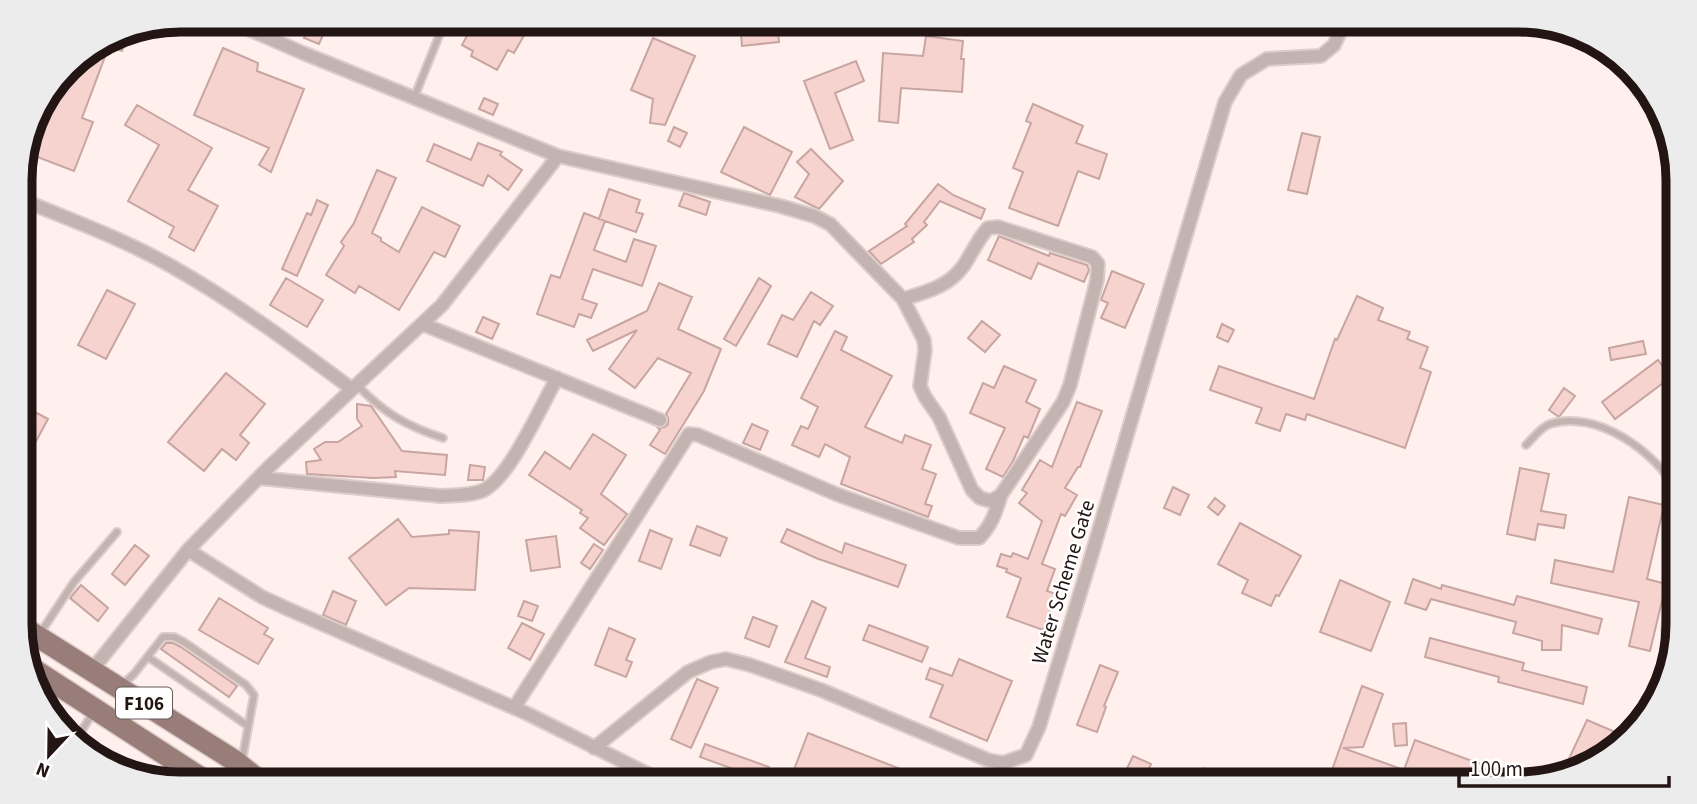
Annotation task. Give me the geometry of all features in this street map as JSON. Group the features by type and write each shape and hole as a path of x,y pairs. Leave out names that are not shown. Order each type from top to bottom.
{"main road":[{"name":"F106","path":"32,633 249,772"},
{"name":"F106","path":"41,674 192,772"}],"street":[{"path":"256,32 558,156 814,216 830,223 902,299 924,340 920,386 939,417 972,490 980,498 991,501 1001,495"},
{"name":"Water Scheme Gate","path":"594,748 688,672 726,659 821,690 988,760 1003,763 1026,755 1039,727 1089,564 1225,102 1241,75 1267,60 1321,55 1334,45 1340,32"},
{"path":"92,670 188,550 259,478 442,304 558,156"},
{"path":"32,204 125,243 170,266 355,387"},
{"path":"514,708 689,434 698,435 836,494 959,538 979,538 987,530 994,519 1001,495 1063,402 1070,385 1097,280 1098,264 1092,257 998,227 988,228 962,268 948,283 902,299"},
{"path":"422,324 660,420"},
{"path":"259,478 441,496 484,490 503,475 557,378"},
{"path":"188,550 262,597 288,610 514,708 643,772"}],"lane":[{"path":"414,98 441,32"},
{"path":"355,387 398,420 443,438"},
{"path":"1526,445 1548,424 1573,421 1595,423 1616,432 1636,447 1666,477"},
{"path":"32,628 117,532"},
{"path":"120,687 163,638 174,637 184,642 246,685 254,695 241,766"},
{"path":"148,657 248,726"},
{"path":"84,727 95,709"}],"building":[{"path":"307,32 324,32 319,44 304,38"},
{"path":"469,32 526,32 514,53 508,50 497,70 471,56 473,51 462,45"},
{"path":"778,32 779,42 742,46 741,34"},
{"path":"926,36 963,41 962,92 901,88 898,123 879,121 883,53 923,56"},
{"path":"653,38 695,56 665,125 650,123 653,99 631,90"},
{"path":"125,42 122,51 113,48"},
{"path":"223,48 258,63 257,71 304,89 271,172 259,165 269,148 194,115"},
{"path":"107,50 82,118 93,122 74,171 34,156 37,141 47,114 62,89 82,68"},
{"path":"856,61 864,81 835,93 853,140 830,149 804,81"},
{"path":"484,98 498,104 493,115 479,109"},
{"path":"1033,104 1083,126 1076,143 1107,154 1099,179 1078,171 1058,226 1009,208 1023,172 1013,168 1031,123 1026,121"},
{"path":"137,105 212,148 188,190 218,206 194,251 169,237 174,227 128,201 159,145 125,125"},
{"path":"674,127 687,133 680,147 668,141"},
{"path":"744,127 792,152 770,195 721,172"},
{"path":"1302,133 1320,137 1307,194 1288,190"},
{"path":"478,143 502,152 500,155 522,170 508,190 488,175 483,186 427,161 434,144 471,160"},
{"path":"811,149 843,181 819,209 795,197 809,174 797,162"},
{"path":"377,170 396,178 372,233 381,238 381,241 399,252 422,207 460,226 445,257 434,252 399,310 359,286 355,293 326,275 344,246 341,242 354,223"},
{"path":"938,184 953,195 985,209 981,219 940,201 924,222 927,225 912,239 914,242 881,264 869,251 907,226 905,224"},
{"path":"609,189 640,200 636,212 643,214 636,232 599,219"},
{"path":"684,193 710,202 706,215 679,206"},
{"path":"317,200 328,205 297,276 282,269 307,213 311,215"},
{"path":"584,213 605,221 594,250 626,262 634,239 656,246 642,286 593,269 582,299 597,304 591,318 579,314 574,327 537,314 551,275 560,278"},
{"path":"999,236 1049,256 1050,253 1087,265 1089,270 1084,282 1038,263 1031,279 988,260"},
{"path":"1112,271 1144,284 1125,328 1101,318 1108,303 1101,300"},
{"path":"286,278 323,300 307,327 270,305"},
{"path":"759,278 771,286 736,346 724,339"},
{"path":"659,283 692,297 678,329 721,349 704,391 665,454 650,445 660,430 658,428 668,424 666,414 691,373 658,358 635,388 609,369 637,330 593,351 587,340 647,311"},
{"path":"107,290 135,304 106,359 78,345"},
{"path":"811,292 833,306 820,325 814,321 797,357 768,344 782,315 793,320"},
{"path":"1357,296 1383,308 1378,320 1410,332 1407,339 1428,347 1420,368 1431,372 1405,448 1307,414 1305,420 1286,414 1280,431 1256,423 1262,408 1210,390 1219,366 1314,399 1335,339 1337,340"},
{"path":"483,317 499,324 492,339 476,332"},
{"path":"982,321 1000,335 985,352 968,338"},
{"path":"1222,324 1234,330 1228,342 1217,337"},
{"path":"835,331 847,337 841,350 892,376 865,427 902,443 905,435 931,445 922,469 936,474 925,504 932,506 928,517 841,484 850,457 825,444 819,457 792,445 801,426 808,429 818,407 801,398"},
{"path":"1643,341 1646,354 1611,360 1609,348"},
{"path":"1658,360 1666,370 1666,381 1615,419 1602,402"},
{"path":"1004,366 1036,380 1026,402 1040,409 1028,438 1024,436 1003,477 986,469 1005,428 970,413 983,383 994,388"},
{"path":"226,373 265,404 240,435 249,443 236,460 222,449 204,471 168,442"},
{"path":"1564,388 1575,396 1559,417 1549,410"},
{"path":"1077,402 1102,411 1080,467 1065,488 1077,495 1065,516 1061,514 1042,564 1055,569 1047,591 1056,594 1043,630 1007,617 1021,578 997,566 1001,554 1011,557 1013,553 1028,559 1042,521 1019,503 1027,493 1022,490 1040,460 1052,467"},
{"path":"357,404 371,406 402,451 447,455 445,475 395,471 396,477 373,478 307,474 306,462 321,460 314,449 325,442 338,442 362,426 357,419"},
{"path":"32,410 48,419 32,449"},
{"path":"752,424 768,431 760,450 743,443"},
{"path":"593,434 626,455 601,494 627,514 604,545 580,528 588,518 580,513 582,510 529,475 545,452 570,469"},
{"path":"470,465 485,467 483,480 468,480"},
{"path":"1520,468 1549,474 1541,511 1566,515 1564,528 1538,524 1535,540 1507,534"},
{"path":"1173,487 1189,495 1180,515 1164,508"},
{"path":"1629,497 1664,505 1647,579 1666,584 1650,651 1629,646 1639,602 1551,583 1555,560 1613,572"},
{"path":"1215,498 1225,506 1218,515 1208,507"},
{"path":"398,519 412,537 449,534 449,530 479,532 475,590 409,588 386,605 349,558"},
{"path":"1240,523 1301,556 1271,606 1242,593 1248,580 1218,564"},
{"path":"697,526 727,538 720,556 690,545"},
{"path":"787,529 842,553 845,543 906,565 898,587 816,558 781,542"},
{"path":"650,530 672,539 661,569 639,561"},
{"path":"556,536 560,567 531,571 526,540"},
{"path":"594,544 603,550 590,569 581,563"},
{"path":"135,545 149,556 125,585 112,574"},
{"path":"1413,579 1441,589 1442,585 1514,605 1517,596 1602,619 1598,634 1562,625 1561,650 1542,650 1542,641 1513,633 1516,622 1431,599 1426,610 1405,603"},
{"path":"1340,580 1390,602 1371,651 1320,632"},
{"path":"81,585 108,608 98,621 70,598"},
{"path":"333,591 356,601 346,625 323,615"},
{"path":"219,598 268,628 264,634 273,639 258,664 199,630"},
{"path":"524,601 538,606 532,621 518,616"},
{"path":"812,601 826,608 805,658 830,667 827,677 785,662"},
{"path":"753,617 777,626 769,647 745,638"},
{"path":"522,623 544,634 530,660 508,648"},
{"path":"869,625 928,647 922,662 863,640"},
{"path":"609,628 635,639 626,660 632,662 626,677 595,665"},
{"path":"1430,638 1524,663 1522,670 1587,687 1583,704 1498,682 1499,677 1425,657"},
{"path":"166,643 181,647 237,686 229,697 161,649"},
{"path":"959,659 1012,681 987,741 930,717 943,685 926,679 930,668 952,676"},
{"path":"1100,665 1118,672 1097,732 1077,725"},
{"path":"697,679 718,688 691,748 671,739"},
{"path":"1362,686 1383,694 1363,747 1343,748 1404,770 1415,740 1491,768 1490,772 1332,770"},
{"path":"1587,720 1618,733 1600,748 1567,763"},
{"path":"1406,723 1407,745 1395,746 1393,724"},
{"path":"808,733 908,772 793,772"},
{"path":"705,744 769,767 767,772 742,772 700,757"},
{"path":"1133,756 1151,764 1148,772 1125,772"}]}
